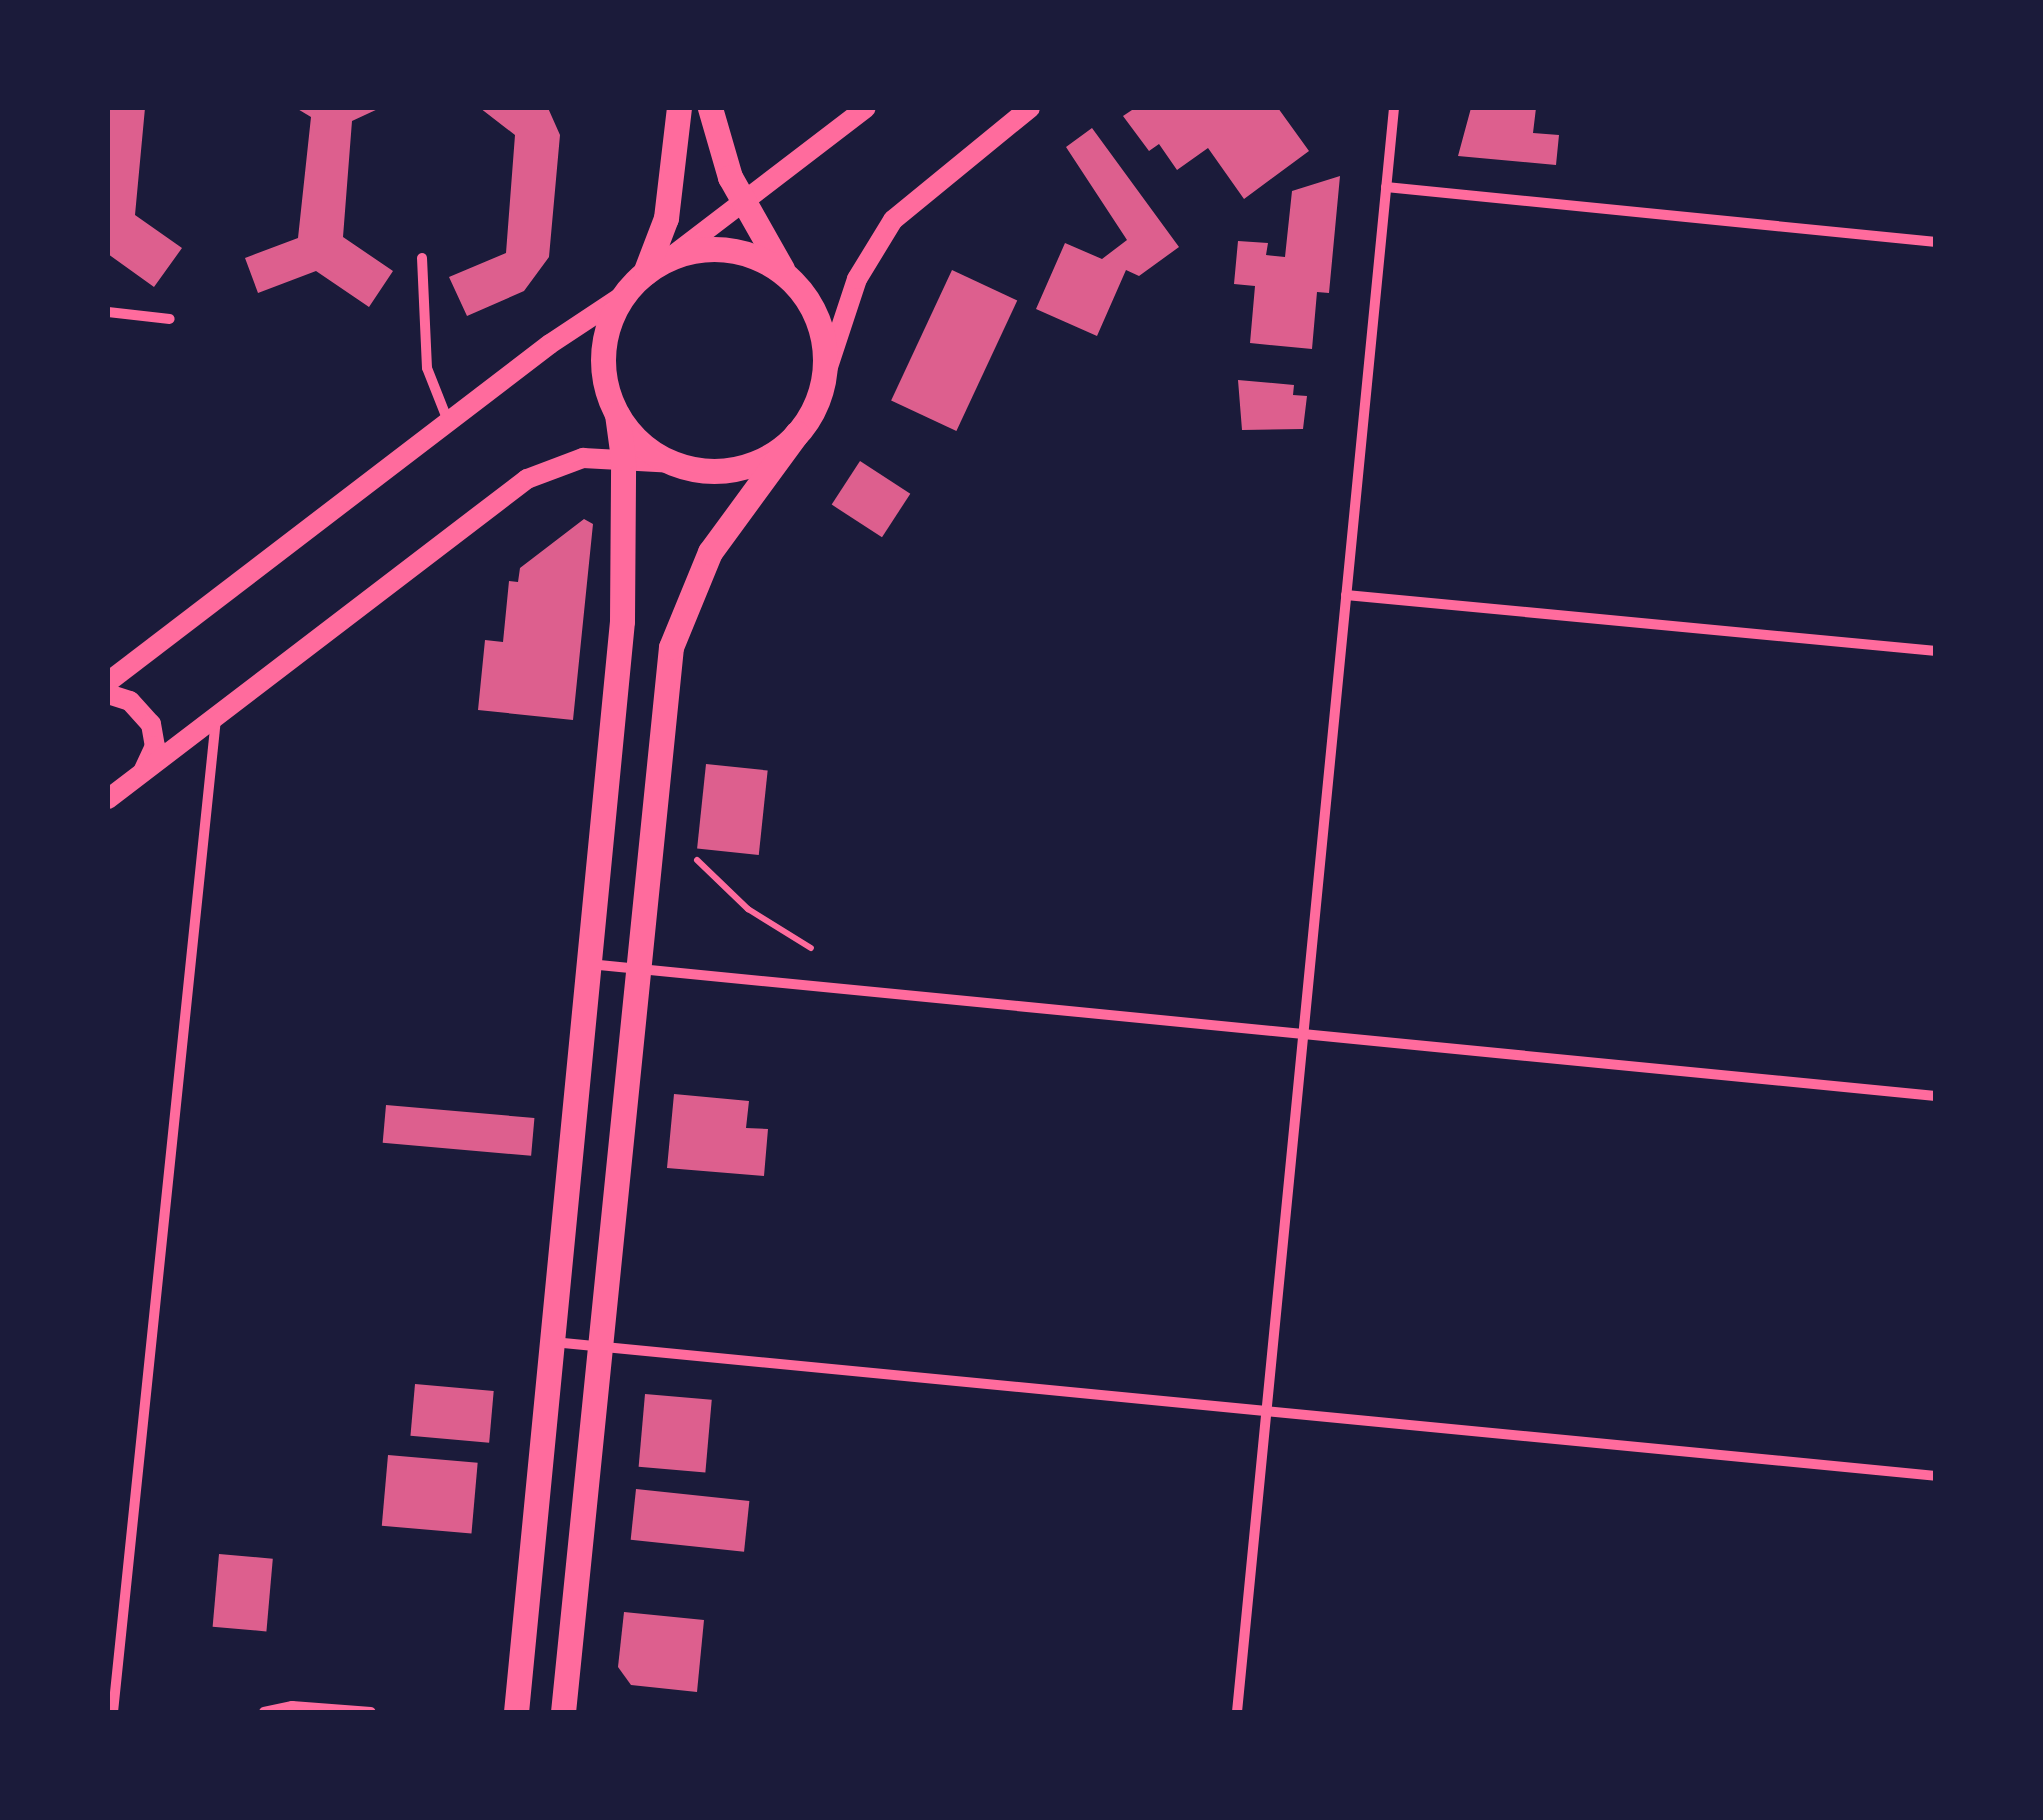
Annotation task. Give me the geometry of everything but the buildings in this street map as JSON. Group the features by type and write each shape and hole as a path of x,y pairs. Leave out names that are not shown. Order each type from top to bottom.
{"main road":[{"path":"644,274 666,218 679,108"},
{"path":"710,108 743,201 818,323 825,358 820,392"},
{"path":"108,682 866,108"},
{"path":"564,1712 675,627 710,552 797,432 820,392 857,278 893,220 1030,108"},
{"path":"667,260 728,251 765,262 788,278"},
{"path":"516,1712 622,621 623,458 603,354 624,295"},
{"path":"617,414 641,444 675,463"},
{"path":"108,799 527,479 564,461 623,458 714,471 742,467 797,432"},
{"path":"108,694 130,701 151,724 155,746 143,772"}],"street":[{"path":"1237,1712 1394,108"},
{"path":"1386,187 1936,242"},
{"path":"422,258 427,368 448,422"},
{"path":"108,312 170,318"},
{"path":"1346,595 1936,652"},
{"path":"113,1712 216,716"},
{"path":"588,964 1936,1096"},
{"path":"552,1342 1936,1476"},
{"path":"264,1712 292,1706 371,1712"}],"path":[{"path":"697,860 748,908 811,948"}]}
